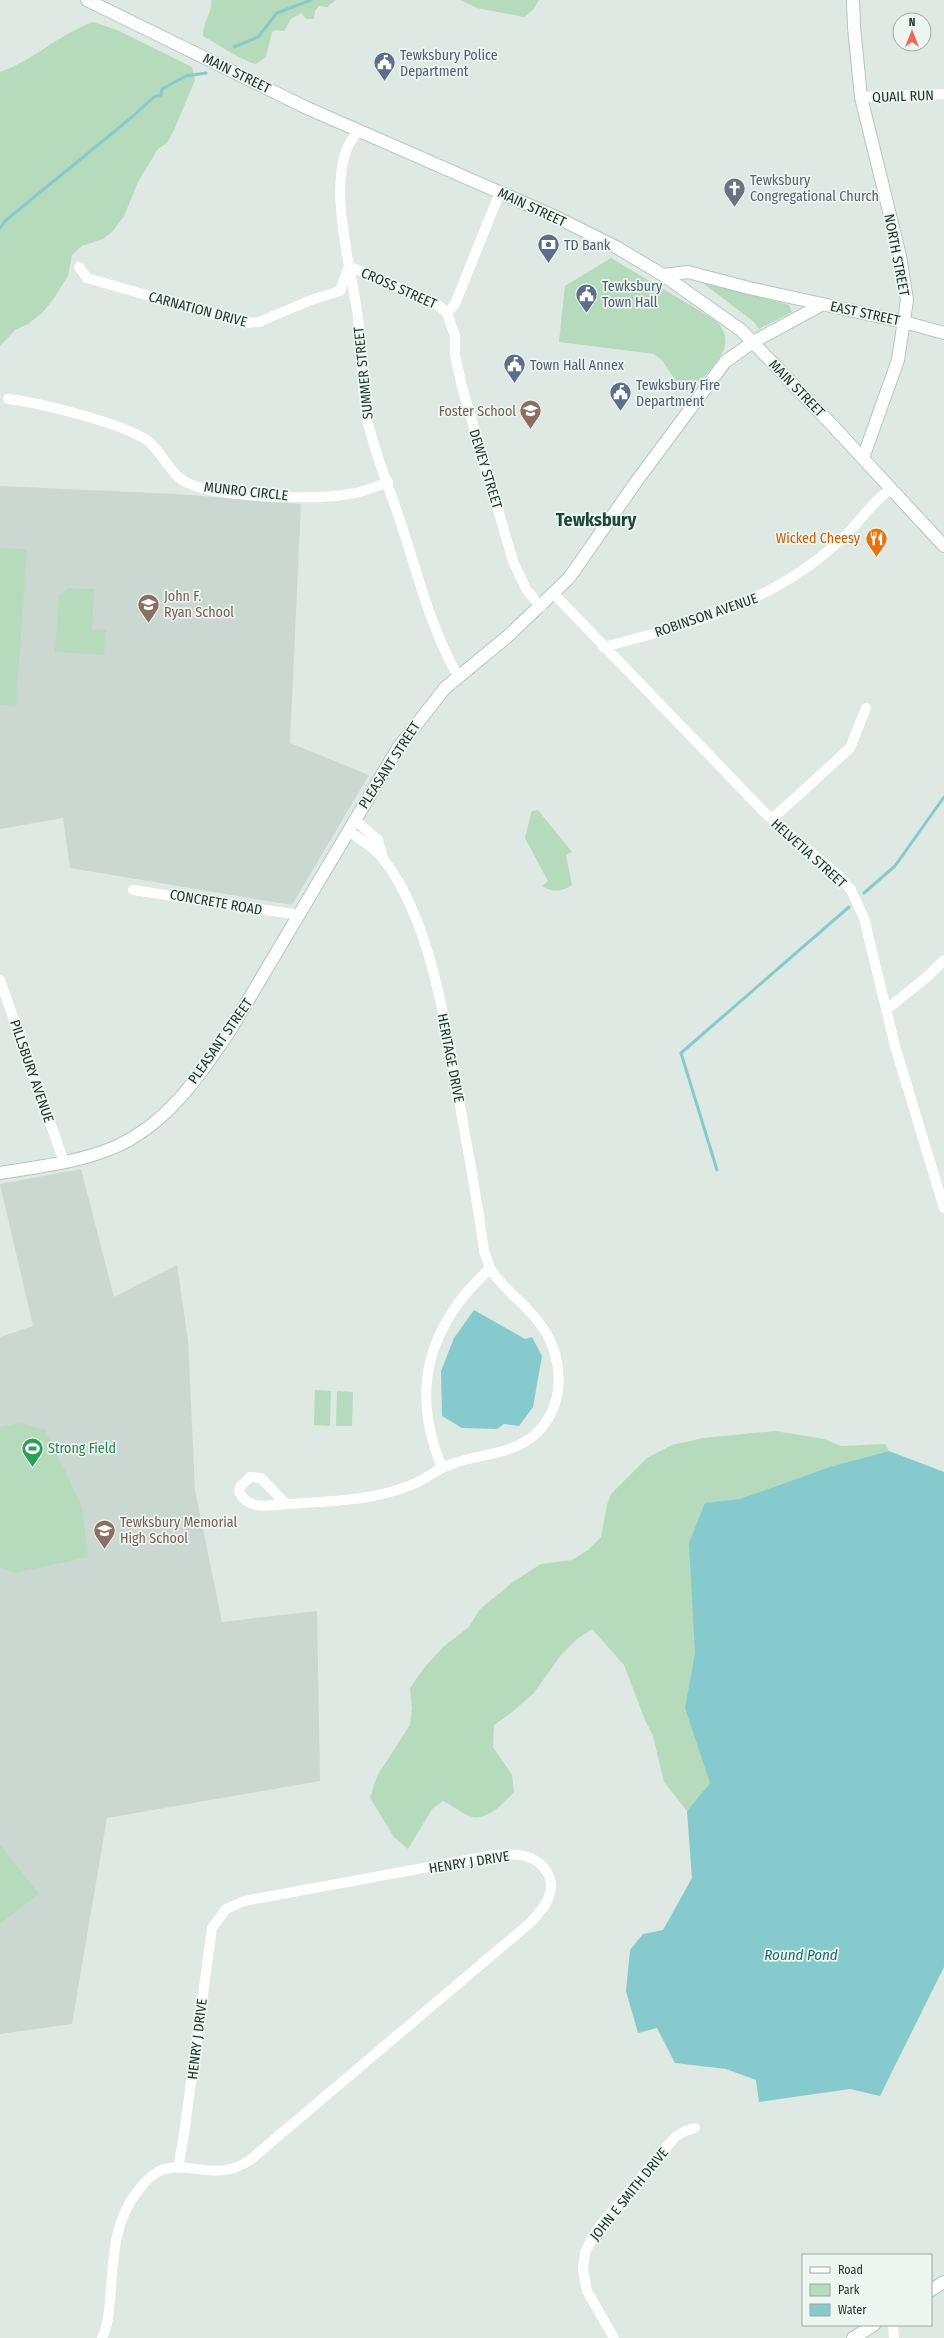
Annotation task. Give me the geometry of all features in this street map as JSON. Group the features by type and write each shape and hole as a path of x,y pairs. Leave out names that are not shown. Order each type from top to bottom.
{"main road":[{"name":"MAIN STREET","path":"87,0 358,131 556,217 616,247 663,275 713,309 753,342 944,546"},
{"name":"NORTH STREET","path":"853,0 854,27 861,97 900,256 907,300 898,360 863,458"},
{"name":"EAST STREET","path":"663,275 688,272 749,288 904,322 944,333"},
{"name":"PLEASANT STREET","path":"0,1173 64,1162 110,1149 131,1139 151,1125 182,1096 231,1029 398,748 440,693 458,676 541,607 577,568 636,482 725,362 753,342 823,304"},
{"path":"932,2289 944,2282"},
{"path":"853,2338 872,2326"}],"street":[{"name":"QUAIL RUN","path":"861,97 944,94"},
{"name":"SUMMER STREET","path":"358,131 348,146 342,171 339,198 358,319 362,389 368,422 376,454 388,482 440,639 448,659 458,676"},
{"path":"447,313 455,304 500,192"},
{"name":"CARNATION DRIVE","path":"79,267 87,278 206,314 252,324 340,291 349,266"},
{"name":"CROSS STREET","path":"349,266 438,305 447,313"},
{"name":"DEWEY STREET","path":"447,313 455,336 455,355 462,387 513,561 526,589 541,607"},
{"name":"MUNRO CIRCLE","path":"8,398 52,407 132,433 148,441 175,472 188,484 208,489 269,496 332,496 351,494 388,482"},
{"name":"ROBINSON AVENUE","path":"603,647 723,612 759,597 780,586 836,544 881,496 891,489"},
{"name":"HELVETIA STREET","path":"554,594 603,647 772,819 840,877 855,898 864,918 886,1010 916,1120 944,1208"},
{"path":"772,819 850,748 866,708"},
{"name":"HERITAGE DRIVE","path":"354,820 378,840 383,858"},
{"name":"HERITAGE DRIVE","path":"288,1504 350,1500 382,1494 419,1481 457,1461 492,1455 523,1442 536,1434 546,1422 556,1403 559,1378 556,1352 549,1336 533,1315 503,1287 490,1268 484,1251 456,1079 434,978 416,921 398,882 383,858 374,849 348,831"},
{"name":"CONCRETE ROAD","path":"133,890 299,915"},
{"path":"886,1010 928,976 944,960"},
{"name":"PILLSBURY AVENUE","path":"0,980 64,1162"},
{"path":"442,1468 427,1422 425,1399 429,1367 437,1342 448,1318 458,1304 490,1268"},
{"name":"HENRY J DRIVE","path":"102,2338 107,2322 116,2240 122,2215 130,2200 152,2176 164,2170 178,2168 214,2172 237,2168 250,2160 284,2133 531,1922 543,1908 550,1892 551,1880 544,1868 524,1856 494,1856 244,1901 226,1910 212,1928 196,2052 178,2168"},
{"name":"JOHN E SMITH DRIVE","path":"614,2338 587,2291 583,2270 587,2247 603,2221 675,2137 684,2131 695,2128"},
{"path":"893,2326 894,2338"}],"shaded area":[{"name":"John F. Ryan School","path":"0,486 177,494 301,504 290,743 369,775 292,905 70,868 63,818 0,829"},
{"name":"Tewksbury Memorial High School","path":"81,1169 114,1297 177,1265 188,1340 195,1490 222,1622 317,1611 320,1781 107,1818 72,2024 0,2034 0,1337 33,1326 0,1184"}],"green space":[{"path":"211,0 336,0 327,7 319,6 315,11 314,19 306,19 301,13 291,19 284,31 276,30 272,32 266,57 256,64 237,56 203,36"},
{"path":"460,0 539,0 533,10 524,17 477,8"},
{"path":"93,22 117,30 192,67 195,80 174,130 167,143 158,149 138,182 124,216 113,231 103,239 82,246 72,255 68,276 43,312 28,324 15,330 0,346 0,72 24,61 80,27"},
{"path":"611,258 715,320 723,330 725,339 724,348 720,356 714,365 692,389 688,391 681,389 662,360 654,354 559,342 565,286"},
{"path":"695,277 789,305 792,312 759,329 754,322"},
{"path":"0,548 27,549 16,706 0,705"},
{"path":"67,588 94,589 92,629 106,630 104,655 55,652 59,596"},
{"path":"538,810 572,852 566,855 572,885 561,890 553,891 542,886 548,881 525,838 531,813 532,811"},
{"path":"315,1390 331,1391 330,1426 314,1425"},
{"path":"337,1391 353,1392 352,1426 336,1426"},
{"name":"Strong Field","path":"20,1423 45,1430 82,1506 88,1557 14,1573 0,1567 0,1427"},
{"path":"775,1431 824,1439 841,1446 885,1444 889,1451 833,1466 710,1783 687,1811 664,1782 653,1736 645,1720 624,1665 592,1629 577,1639 561,1655 533,1694 494,1725 493,1747 512,1775 514,1792 510,1797 487,1815 480,1817 467,1815 443,1801 432,1809 408,1849 394,1837 370,1798 377,1776 410,1725 412,1709 410,1688 424,1668 443,1647 469,1627 479,1610 513,1582 541,1564 572,1560 588,1550 601,1537 607,1505 611,1494 647,1458 672,1445 703,1438"},
{"path":"0,1844 39,1894 0,1924"}],"water":[{"path":"474,1310 525,1339 532,1337 542,1356 533,1407 519,1426 504,1424 497,1429 462,1428 442,1416 441,1371 454,1338"},
{"name":"Round Pond","path":"889,1451 944,1472 944,1967 880,2096 850,2089 759,2102 756,2080 726,2069 675,2063 657,2028 638,2033 626,1991 630,1950 643,1934 663,1930 692,1878 687,1811 710,1783 685,1708 695,1653 689,1543 705,1503 740,1499 833,1466"}],"waterway":[{"path":"234,47 258,37 277,13 311,0"},
{"path":"0,228 5,221 132,117 154,97 161,95 162,89 186,76 206,73"},
{"path":"864,893 895,866 944,797"},
{"path":"717,1170 681,1053 849,907"}],"place":[{"name":"Tewksbury Police Department","path":"384,82"},
{"name":"Tewksbury Congregational Church","path":"734,208"},
{"name":"TD Bank","path":"549,264"},
{"name":"Tewksbury Town Hall","path":"587,314"},
{"name":"Town Hall Annex","path":"515,384"},
{"name":"Tewksbury Fire Department","path":"621,412"},
{"name":"Foster School","path":"531,430"},
{"name":"Wicked Cheesy","path":"876,558"},
{"name":"John F. Ryan School","path":"148,624"},
{"name":"Strong Field","path":"32,1468"},
{"name":"Tewksbury Memorial High School","path":"104,1550"}],"district":[{"name":"Tewksbury","path":"596,520"}]}
